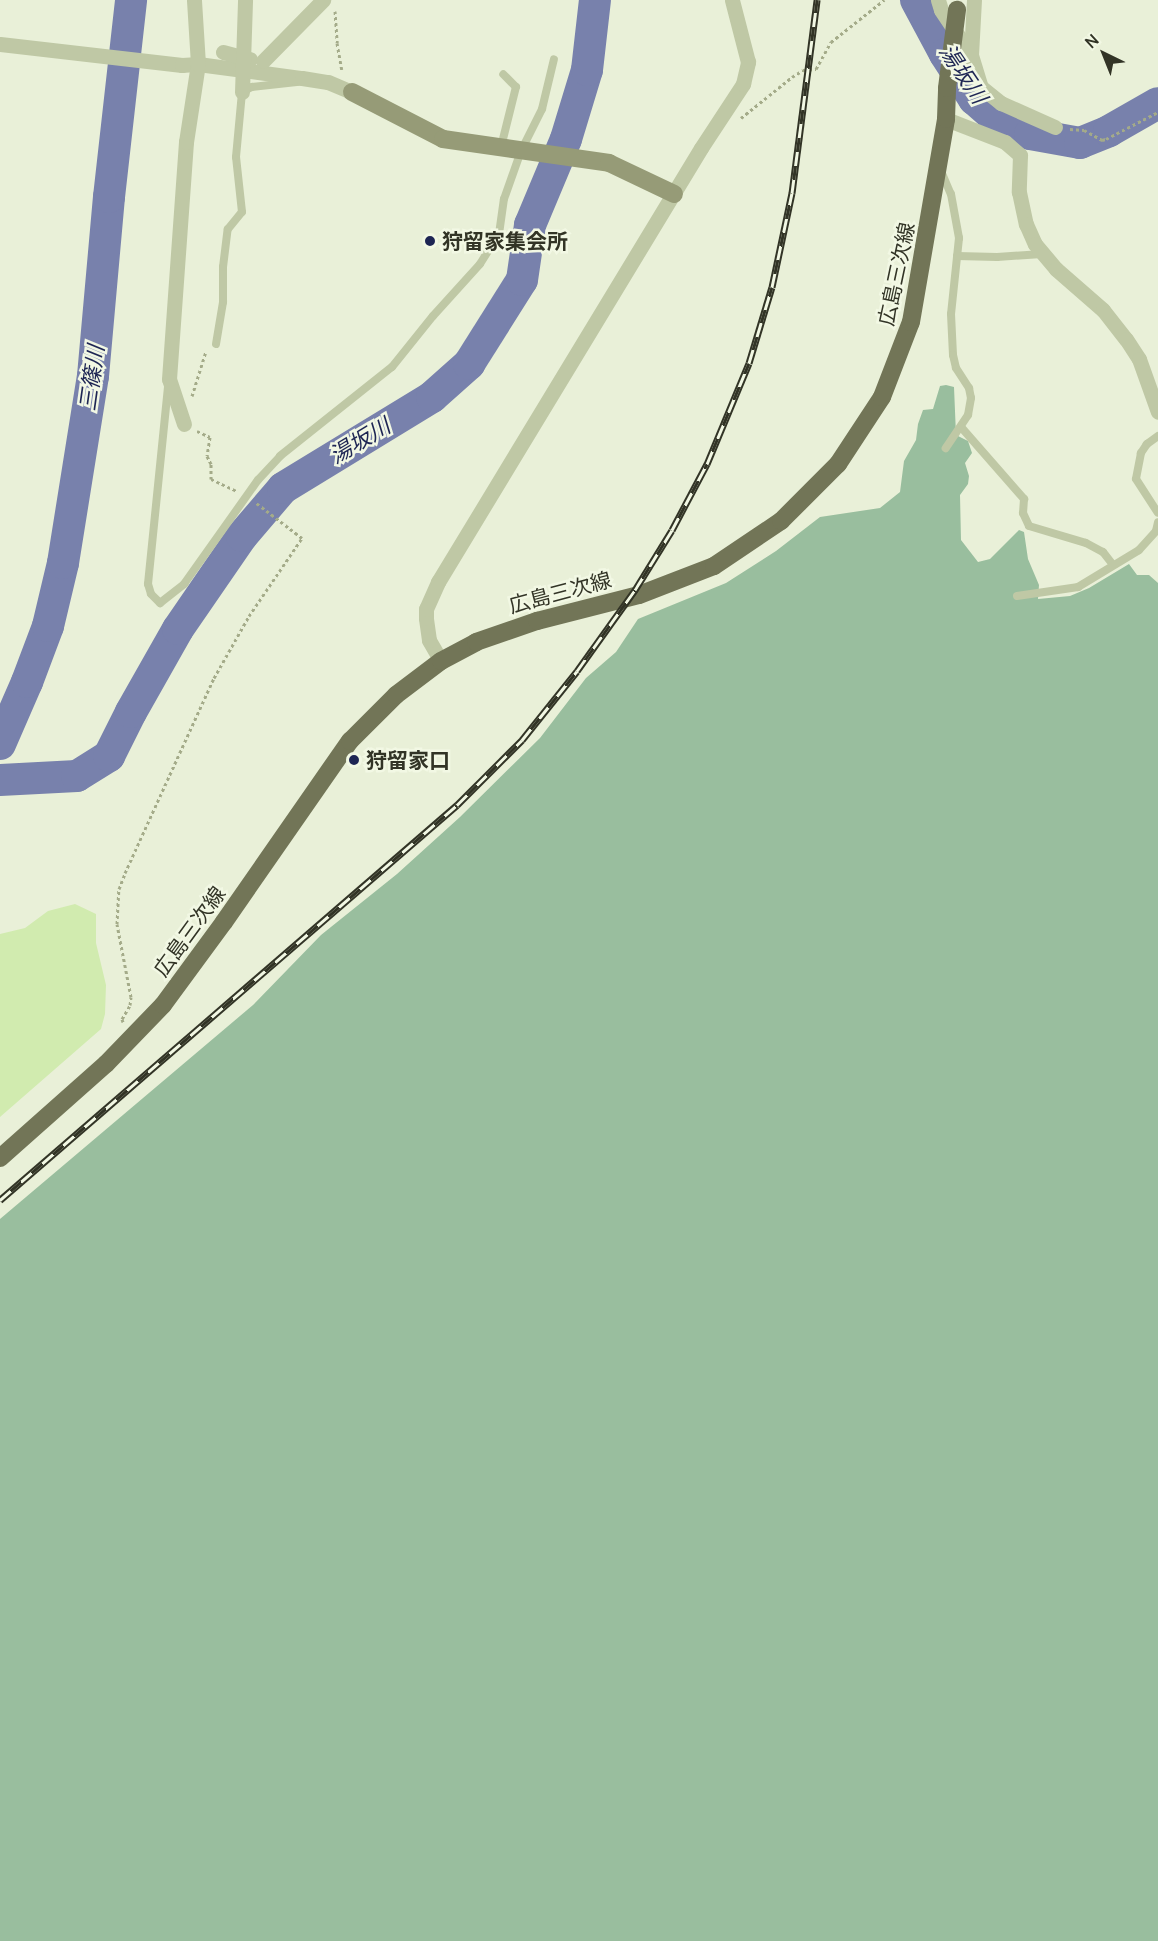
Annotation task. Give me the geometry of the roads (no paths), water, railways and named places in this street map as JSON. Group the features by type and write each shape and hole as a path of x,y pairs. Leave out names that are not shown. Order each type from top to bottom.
{"main road":[{"name":"広島三次線","path":"0,1158 131,1041 163,1005 350,741 396,694 441,661 476,642 506,630 639,595 695,574 748,545 781,522 838,464 882,397 898,360 920,283 946,119 947,88 957,5"}],"street":[{"path":"184,424 169,379 194,0"},
{"path":"242,92 245,0"},
{"path":"441,661 429,640 426,618 426,609 438,582 743,84 747,55 732,0"},
{"path":"938,0 941,10 971,55 981,87 989,95 1012,109 1055,127"},
{"path":"971,55 974,0"},
{"path":"263,61 329,4"},
{"path":"0,44 190,65 242,64 263,61 292,67 302,78"},
{"path":"223,52 242,64 328,82 443,139 501,149 585,157 609,163 674,194"},
{"path":"946,119 1005,142 1020,155 1019,192 1026,224 1042,254 1103,310 1126,339 1140,359 1158,412"}],"lane":[{"path":"169,379 148,584 154,600 160,603 184,584 280,456 392,367 480,264 499,234 504,199 542,109 555,59"},
{"path":"501,149 516,87 503,74"},
{"path":"216,344 223,302 223,267 228,229 242,212 236,157 242,92 252,87 296,83 302,78"},
{"path":"939,164 956,215 957,256 953,278 950,331 956,368 969,388 971,398 971,408 962,427 946,448"},
{"path":"957,256 998,257 1042,254"},
{"path":"962,427 1024,499 1023,513 1029,526 1086,543 1103,552 1113,565"},
{"path":"1158,436 1147,444 1142,453 1136,479 1158,513"},
{"path":"1017,596 1078,587 1150,540 1156,531 1158,522"}],"waterway":[{"name":"三篠川","path":"0,744 48,626 63,563 93,376 109,197 131,0"},
{"name":"湯坂川","path":"0,780 77,776 109,756 178,629 242,536 283,488 432,397 469,364 522,280 530,225 566,139 587,70 595,0"},
{"name":"湯坂川","path":"916,0 945,54 974,99 991,114 1030,134 1080,143 1109,131 1158,103"}],"railway":[{"path":"0,1200 457,805 522,740 577,671 635,590 672,530 707,464 749,363 772,287 792,193 817,0"}],"place":[{"name":"狩留家集会所","path":"430,241"},
{"name":"狩留家口","path":"354,760"}]}
